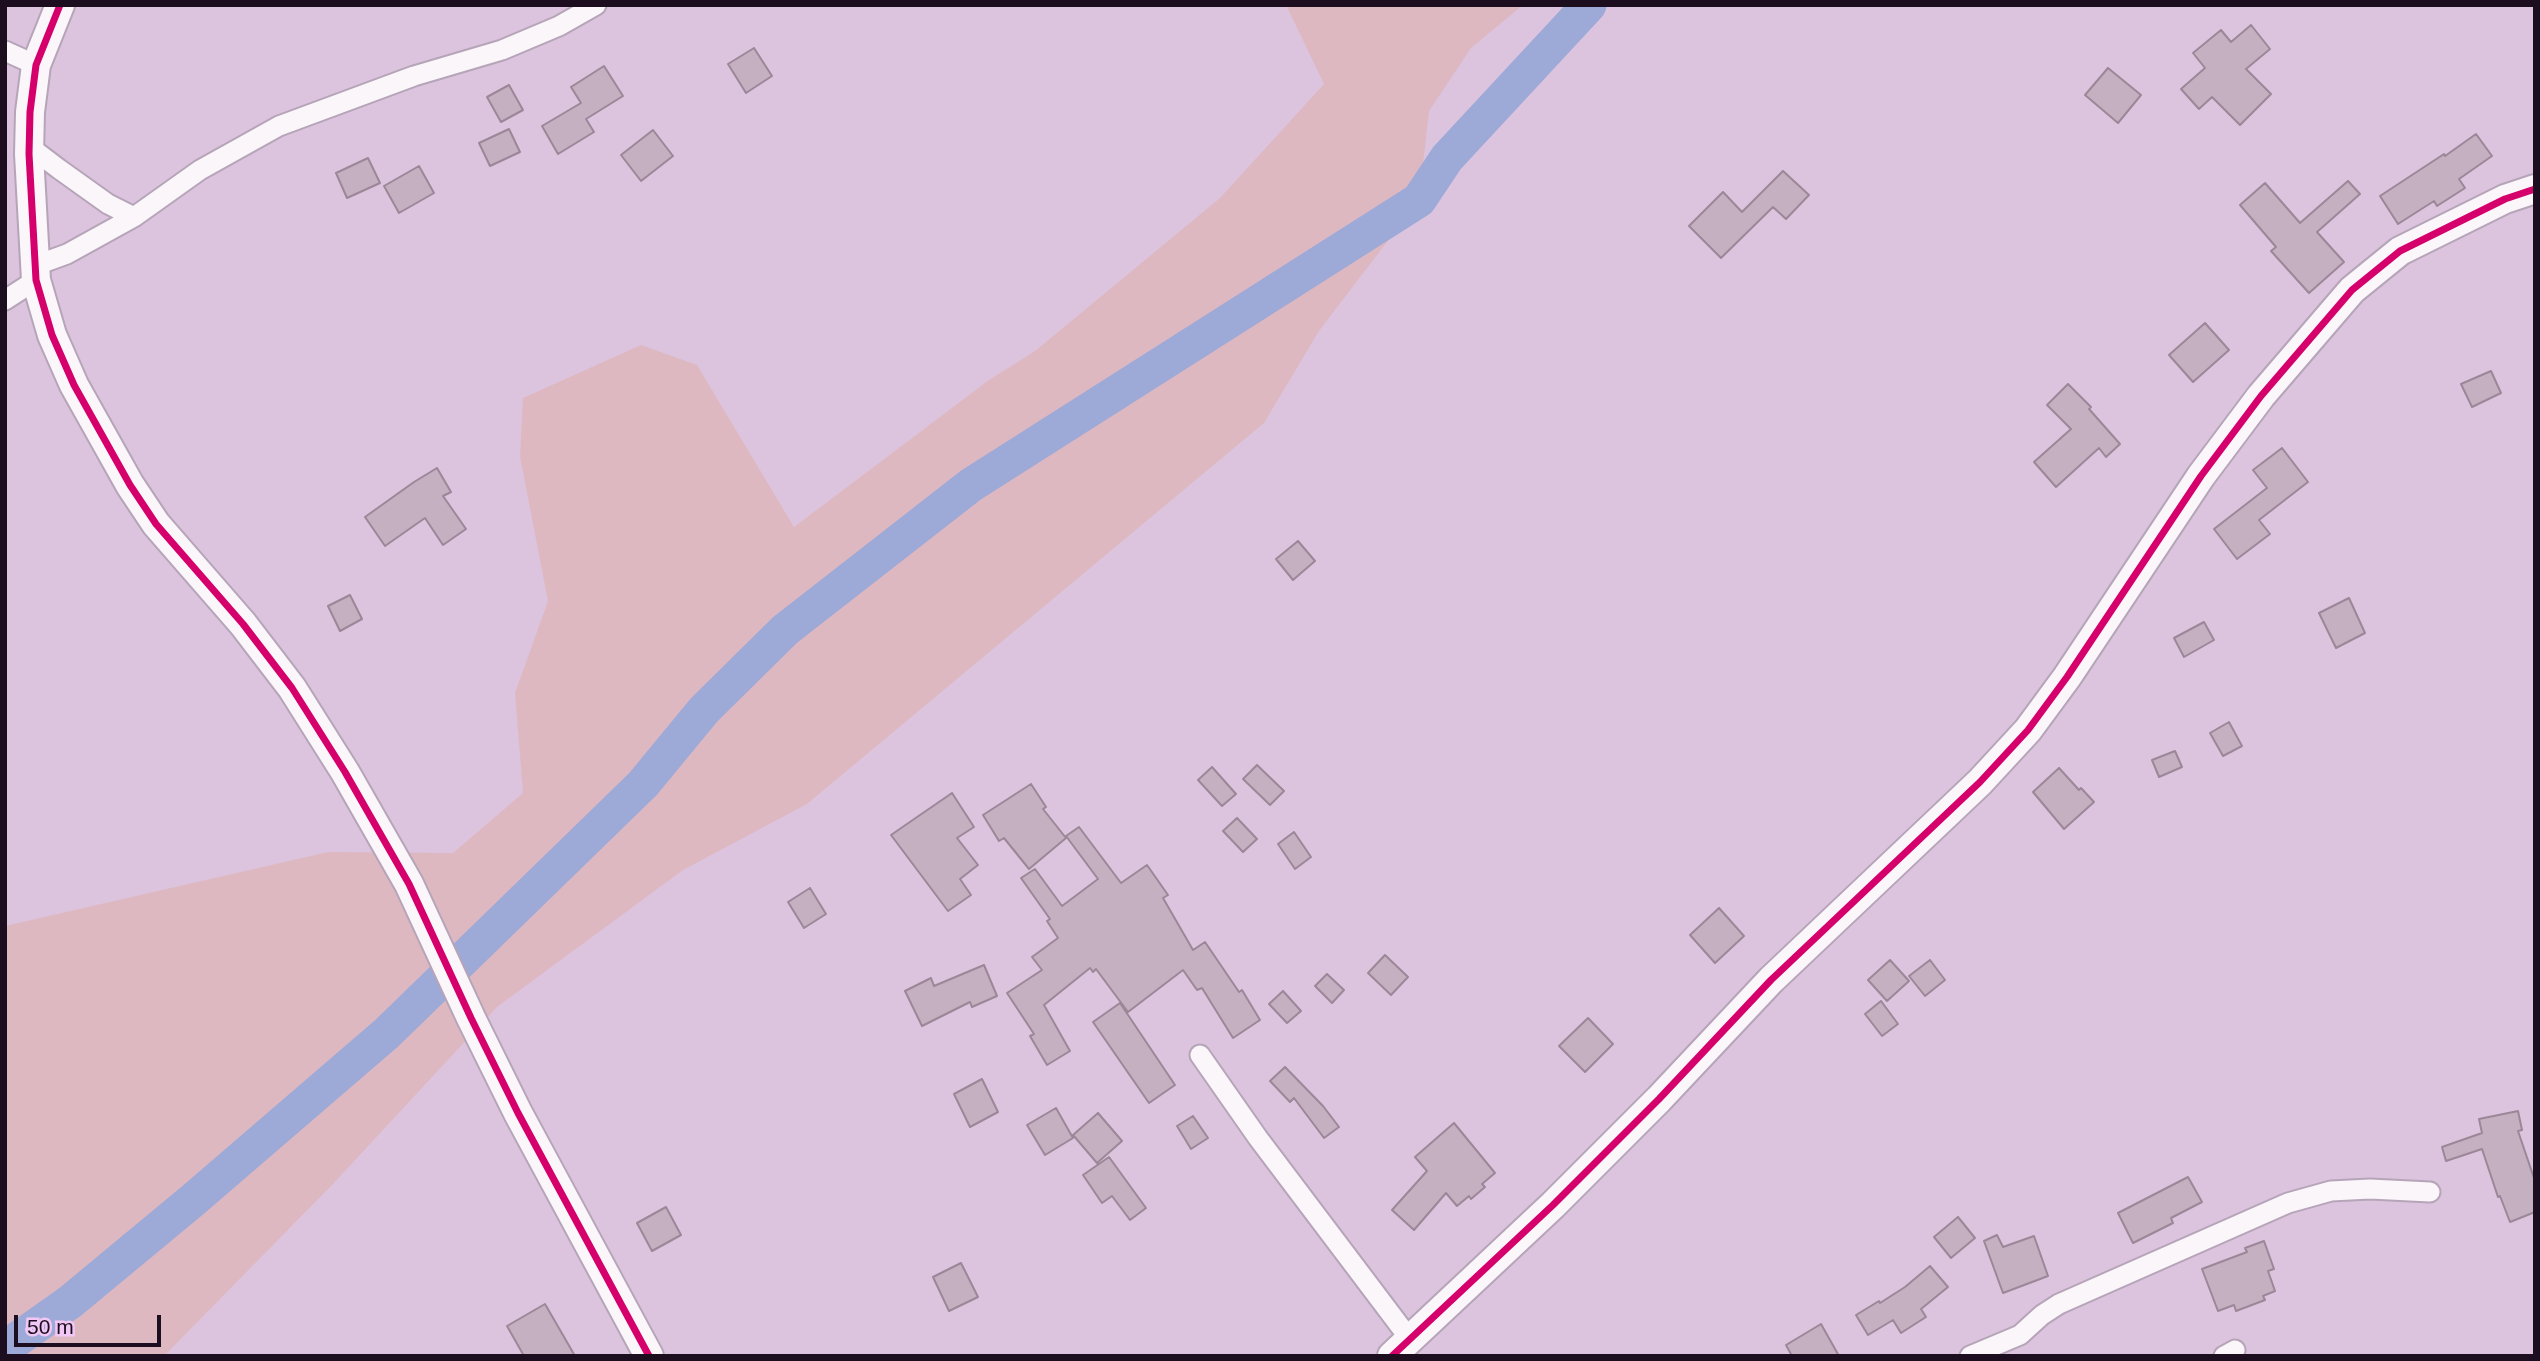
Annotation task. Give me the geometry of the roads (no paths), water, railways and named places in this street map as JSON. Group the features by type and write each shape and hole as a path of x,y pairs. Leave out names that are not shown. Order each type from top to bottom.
{"street":[{"path":"60,5 36,65 30,112 29,153 35,273 52,335 74,385 130,485 156,524 243,624 292,688 409,884 471,1018 638,1348"},
{"path":"5,300 35,273 134,217 200,170 279,126 414,76 502,50 559,26 596,5"},
{"path":"5,51 36,65"},
{"path":"30,112 30,147 108,204 134,217"},
{"path":"1200,1055 1401,1347 1553,1205 1659,1099 1771,980 1980,782 2028,730 2067,677 2201,476 2269,386 2352,290 2400,251 2505,199 2535,189"},
{"path":"1970,1356 2020,1335 2059,1304 2288,1203 2331,1191 2370,1189 2430,1192"}],"waterway":[{"path":"5,1348 70,1302 387,1033 643,784 704,710 785,630 971,485 1419,200 1447,158 1589,5"}]}
